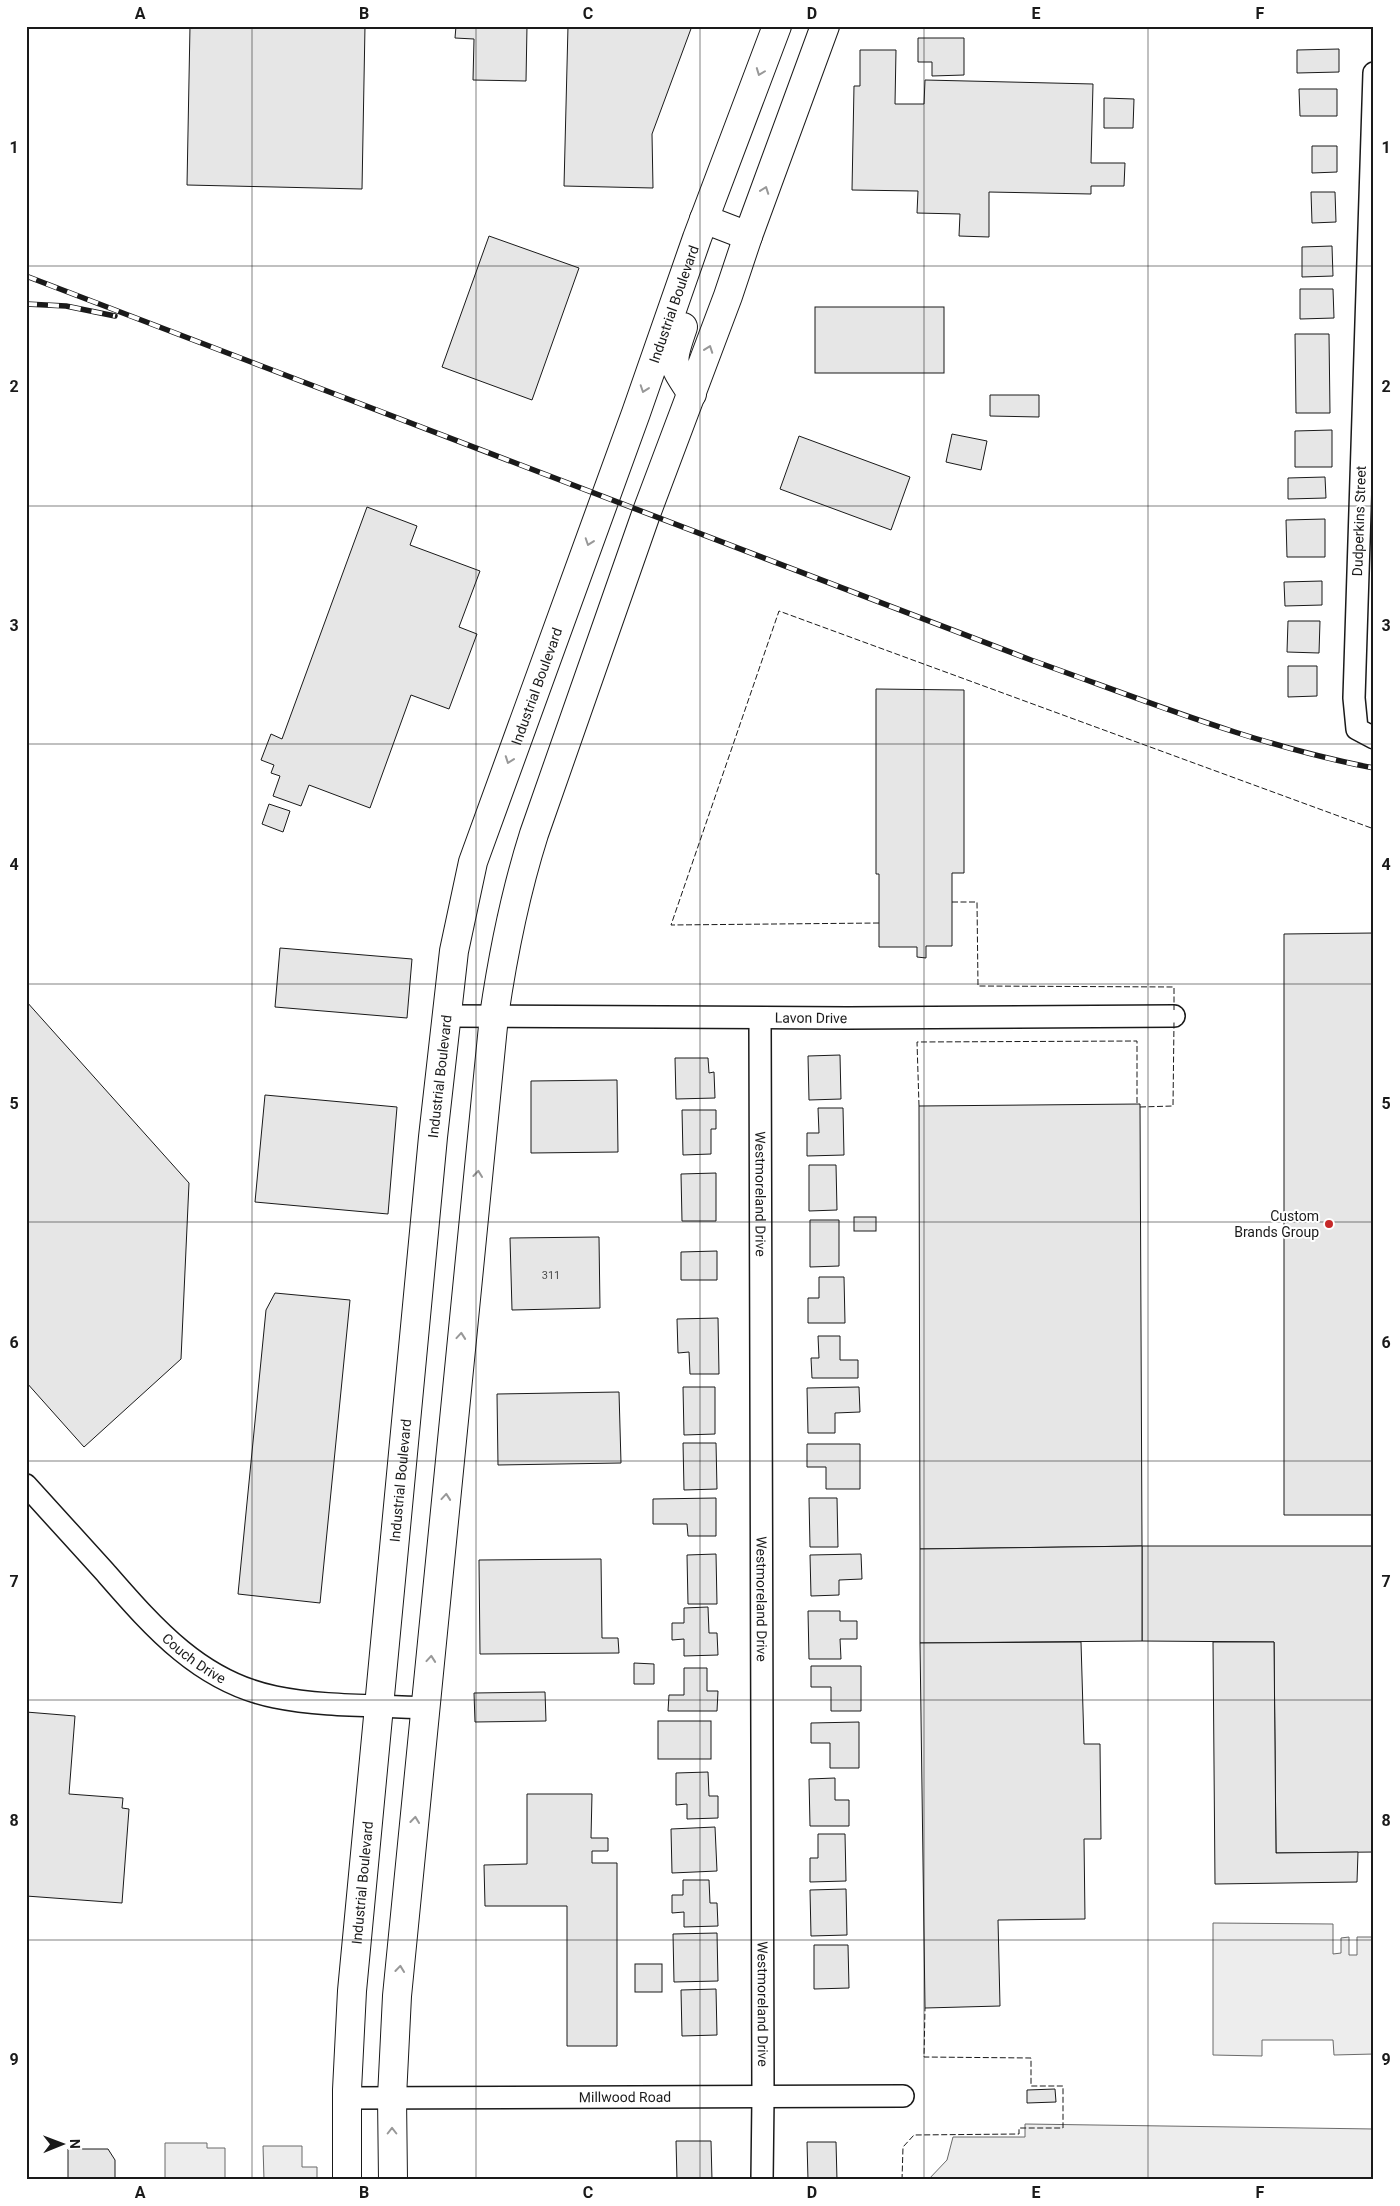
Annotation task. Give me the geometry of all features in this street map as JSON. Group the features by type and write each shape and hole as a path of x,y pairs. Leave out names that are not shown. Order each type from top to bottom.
{"main road":[{"name":"Industrial Boulevard","path":"346,2180 346,2098 352,1991 432,1146 454,951 473,862 636,413 700,229 777,26"},
{"path":"392,2180 392,2097 396,2007 494,1016 507,934 518,886 534,834 646,514 692,394 825,26"},
{"path":"692,394 676,371 674,357 701,274 700,229 748,236"}],"street":[{"name":"Dudperkins Street","path":"1365,734 1354,698 1374,73"},
{"name":"Lavon Drive","path":"447,1016 760,1018 1174,1016"},
{"name":"Westmoreland Drive","path":"760,1018 762,2180"},
{"name":"Couch Drive","path":"26,1485 147,1620 174,1646 204,1668 238,1686 275,1697 321,1703 426,1708"},
{"name":"Millwood Road","path":"346,2098 903,2096"}],"shaded area":[{"path":"1213,1923 1333,1924 1333,1954 1341,1953 1341,1938 1349,1937 1349,1955 1357,1955 1357,1937 1373,1937 1374,2054 1334,2055 1333,2040 1262,2040 1262,2056 1213,2055"},
{"path":"1025,2124 1374,2129 1374,2180 928,2180 947,2160 953,2137 1025,2137"},
{"path":"165,2143 207,2143 207,2148 225,2148 225,2179 165,2180"},
{"path":"263,2146 302,2146 302,2167 317,2167 317,2180 264,2180"}],"building":[{"path":"190,26 365,26 362,189 187,185"},
{"path":"456,26 527,26 526,81 473,80 474,39 455,38"},
{"path":"568,26 692,26 652,134 653,188 564,186"},
{"path":"918,38 964,38 964,75 932,76 932,62 918,62"},
{"path":"1339,49 1339,72 1297,73 1297,50"},
{"path":"860,50 896,50 895,104 924,104 925,80 1093,84 1091,163 1125,163 1124,186 1091,186 1091,194 989,192 989,237 959,236 960,214 917,213 918,191 852,190 854,86 860,86"},
{"path":"1299,89 1337,89 1337,116 1300,116"},
{"path":"1104,98 1134,99 1133,128 1104,128"},
{"path":"1312,146 1337,146 1337,172 1312,173"},
{"path":"1311,192 1335,192 1336,222 1312,223"},
{"path":"489,236 579,268 532,400 442,367"},
{"path":"1332,246 1333,276 1302,277 1302,247"},
{"path":"1300,289 1333,289 1334,318 1300,319"},
{"path":"815,307 944,307 944,373 815,373"},
{"path":"1295,334 1329,334 1330,413 1296,413"},
{"path":"990,395 1039,395 1039,417 990,416"},
{"path":"1332,430 1332,467 1295,467 1295,431"},
{"path":"952,434 987,441 981,470 946,462"},
{"path":"799,436 910,477 891,530 780,489"},
{"path":"1325,477 1326,498 1288,499 1288,478"},
{"path":"367,507 417,526 410,545 480,571 459,627 477,634 449,709 411,695 370,808 309,785 301,806 273,796 280,776 271,773 274,765 261,760 271,734 282,739"},
{"path":"1325,519 1325,557 1287,557 1286,520"},
{"path":"1322,581 1322,605 1285,606 1284,582"},
{"path":"1288,621 1320,621 1319,653 1287,652"},
{"path":"1288,666 1317,666 1317,696 1288,697"},
{"path":"876,689 964,690 964,873 952,873 952,946 926,946 926,958 917,957 917,947 879,947 879,874 876,874"},
{"path":"269,804 290,811 283,832 262,824"},
{"name":"Custom Brands Group","path":"1374,933 1374,1515 1284,1515 1284,934"},
{"path":"280,948 412,959 407,1018 275,1007"},
{"path":"26,1001 189,1183 181,1359 84,1447 26,1382"},
{"path":"840,1055 841,1099 809,1100 808,1056"},
{"path":"675,1058 708,1058 709,1073 714,1072 715,1098 676,1099"},
{"path":"617,1080 618,1152 531,1153 531,1081"},
{"path":"265,1095 397,1107 388,1214 255,1202"},
{"path":"1140,1104 1142,1546 920,1549 919,1106"},
{"path":"818,1108 843,1108 844,1155 807,1156 807,1133 819,1133"},
{"path":"682,1110 716,1110 716,1129 711,1129 711,1154 683,1155"},
{"path":"809,1165 836,1165 837,1210 809,1211"},
{"path":"716,1173 716,1221 682,1221 681,1174"},
{"path":"854,1217 876,1217 876,1231 854,1231"},
{"path":"810,1220 839,1220 839,1266 810,1267"},
{"path":"599,1237 600,1308 512,1310 510,1238"},
{"path":"717,1251 717,1280 681,1280 681,1252"},
{"path":"819,1277 844,1277 845,1323 808,1323 808,1298 819,1298"},
{"path":"275,1293 350,1300 320,1603 238,1594 266,1310"},
{"path":"718,1318 719,1374 690,1374 689,1352 678,1353 677,1319"},
{"path":"818,1336 840,1336 840,1360 858,1360 858,1378 812,1378 811,1358 819,1358"},
{"path":"683,1387 715,1387 715,1434 684,1435"},
{"path":"859,1387 860,1412 835,1413 835,1433 808,1433 807,1388"},
{"path":"619,1392 621,1463 498,1465 497,1394"},
{"path":"683,1443 716,1443 717,1489 684,1490"},
{"path":"807,1444 860,1444 860,1489 826,1489 826,1467 807,1467"},
{"path":"716,1498 716,1536 688,1536 687,1524 653,1524 653,1499"},
{"path":"809,1498 837,1498 838,1547 810,1547"},
{"path":"1142,1546 1374,1546 1374,1852 1276,1853 1274,1642 1142,1641"},
{"path":"1142,1546 1142,1641 920,1643 920,1549"},
{"path":"716,1554 717,1604 688,1604 687,1555"},
{"path":"861,1554 862,1579 839,1580 839,1595 811,1596 810,1555"},
{"path":"601,1559 602,1638 618,1638 619,1653 480,1654 479,1560"},
{"path":"708,1607 709,1633 717,1633 718,1655 684,1656 684,1639 672,1640 672,1623 684,1623 684,1608"},
{"path":"808,1611 840,1611 840,1621 857,1621 857,1639 840,1639 841,1659 809,1659"},
{"path":"1081,1642 1084,1744 1100,1744 1101,1839 1084,1839 1085,1919 998,1920 1000,2006 925,2008 920,1643"},
{"path":"1213,1642 1274,1642 1276,1853 1358,1852 1357,1882 1215,1884"},
{"path":"634,1663 654,1664 654,1684 634,1684"},
{"path":"811,1666 861,1666 861,1711 831,1711 831,1687 811,1687"},
{"path":"684,1668 707,1668 707,1691 718,1691 717,1711 668,1711 669,1695 684,1695"},
{"path":"545,1692 546,1721 475,1722 474,1693"},
{"path":"26,1712 75,1716 69,1794 123,1798 122,1808 129,1809 122,1903 26,1896"},
{"path":"658,1721 711,1721 711,1759 658,1759"},
{"path":"859,1722 859,1768 830,1768 830,1743 811,1743 811,1723"},
{"path":"708,1772 709,1796 718,1796 718,1818 687,1819 687,1804 676,1805 676,1773"},
{"path":"835,1778 835,1800 849,1800 849,1826 810,1826 809,1779"},
{"path":"527,1794 592,1794 591,1838 608,1838 608,1851 592,1851 592,1863 617,1863 617,2046 567,2046 567,1906 485,1906 484,1865 527,1864"},
{"path":"715,1827 717,1871 672,1873 671,1829"},
{"path":"818,1834 845,1834 846,1881 810,1882 810,1858 818,1858"},
{"path":"683,1880 709,1880 710,1903 717,1903 718,1926 684,1927 684,1912 672,1913 672,1895 683,1895"},
{"path":"846,1889 847,1935 811,1936 810,1890"},
{"path":"717,1933 718,1981 674,1982 673,1934"},
{"path":"814,1945 848,1945 849,1988 814,1989"},
{"path":"635,1964 662,1964 662,1992 635,1992"},
{"path":"716,1989 717,2035 682,2036 681,1990"},
{"path":"1055,2089 1056,2102 1027,2103 1027,2090"},
{"path":"676,2141 711,2141 712,2180 677,2180"},
{"path":"807,2142 836,2142 837,2180 808,2180"},
{"path":"68,2149 108,2149 115,2160 115,2180 68,2180"}],"railway":[{"path":"26,276 1031,660 1243,735 1330,759 1374,768"},
{"path":"26,304 66,306 115,316"}],"fence":[{"path":"879,923 671,925 779,611 1374,829"},
{"path":"952,902 977,902 978,986 1174,987 1174,1010"},
{"path":"1140,1107 1173,1106 1174,1022"},
{"path":"919,1106 917,1042 1137,1041 1137,1104"},
{"path":"902,2180 903,2147 914,2135 1019,2134 1019,2128 1063,2128 1063,2086 1031,2086 1031,2058 924,2057 925,2008"},
{"path":"26,2118 26,2159"}],"place":[{"name":"Custom Brands Group","path":"1329,1224"}]}
